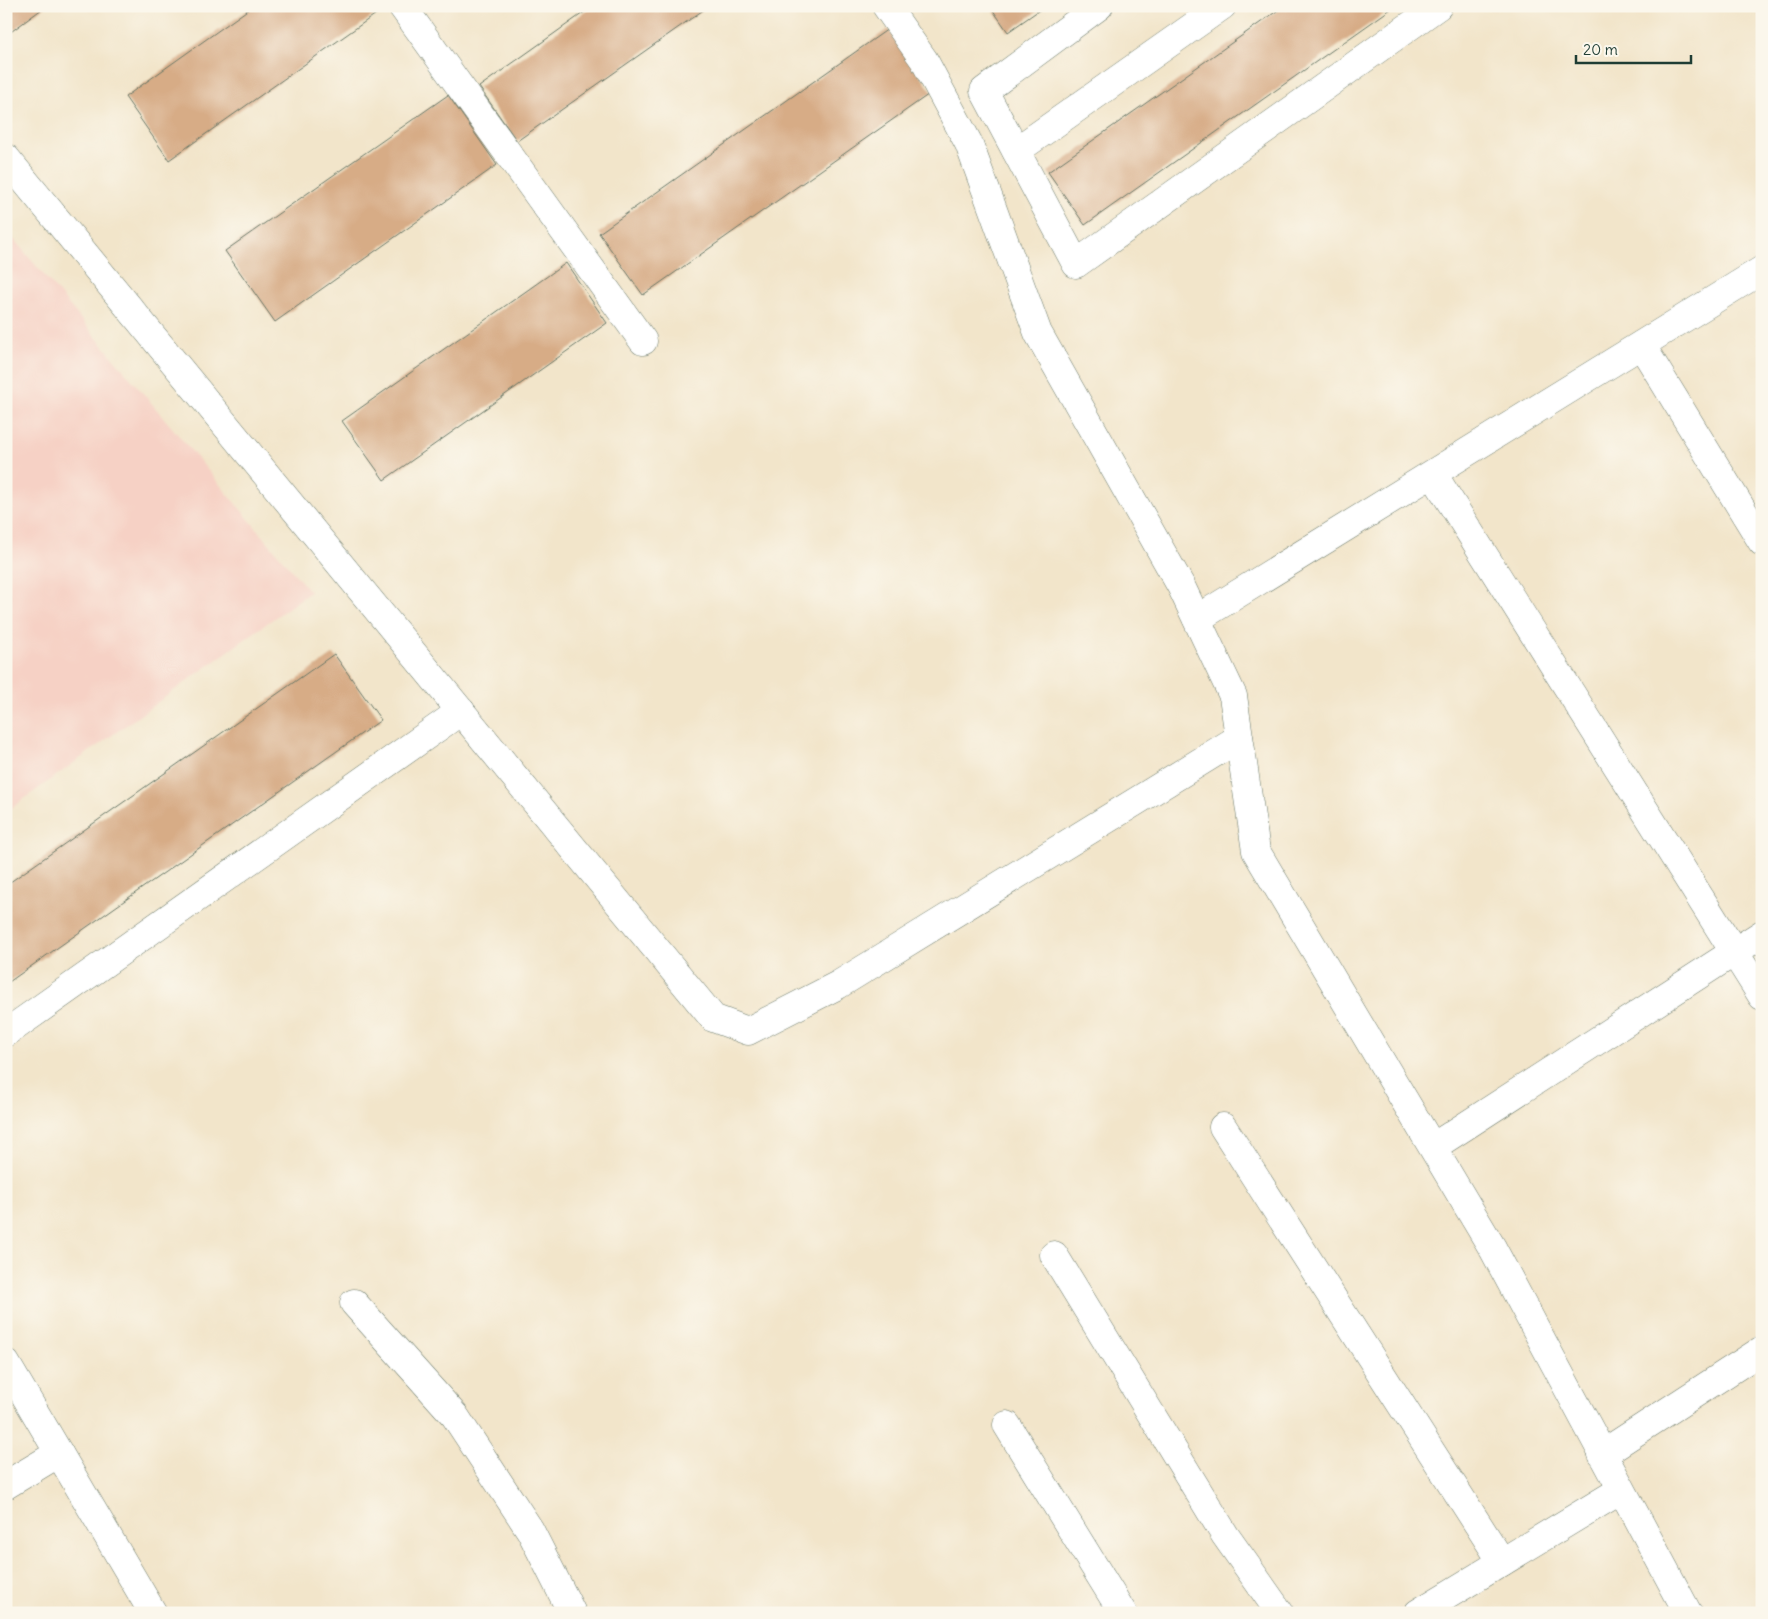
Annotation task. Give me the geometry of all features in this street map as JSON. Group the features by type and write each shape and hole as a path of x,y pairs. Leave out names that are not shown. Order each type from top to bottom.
{"street":[{"path":"402,6 643,342"},
{"path":"886,6 924,60 969,144 1038,333 1181,586 1233,696 1256,851 1494,1249 1688,1613"},
{"path":"1099,6 984,92 1076,264 1438,6"},
{"path":"1016,152 1222,6"},
{"path":"6,158 713,1018 748,1031 838,985 1239,738"},
{"path":"1197,619 1642,346 1762,270"},
{"path":"1642,346 1762,542"},
{"path":"1433,474 1762,996"},
{"path":"6,1033 461,712"},
{"path":"1432,1147 1762,934"},
{"path":"1224,1127 1502,1562"},
{"path":"1054,1255 1225,1535 1280,1613"},
{"path":"354,1303 455,1416 530,1530 571,1612"},
{"path":"1602,1454 1762,1350"},
{"path":"6,1363 153,1613"},
{"path":"1007,1425 1123,1613"},
{"path":"6,1486 59,1453"},
{"path":"1418,1613 1621,1490"}],"shaded area":[{"path":"6,230 310,592 6,812"}],"building":[{"path":"6,6 46,6 8,34"},
{"path":"253,6 381,6 383,9 169,160 125,97"},
{"path":"593,6 709,6 517,141 479,87"},
{"path":"990,6 1045,6 1008,32"},
{"path":"1284,6 1395,6 1085,225 1048,172"},
{"path":"888,29 932,92 643,295 599,233"},
{"path":"448,95 497,165 275,322 225,251"},
{"path":"566,263 607,323 384,480 342,421"},
{"path":"334,654 381,720 6,984 6,885"}]}
